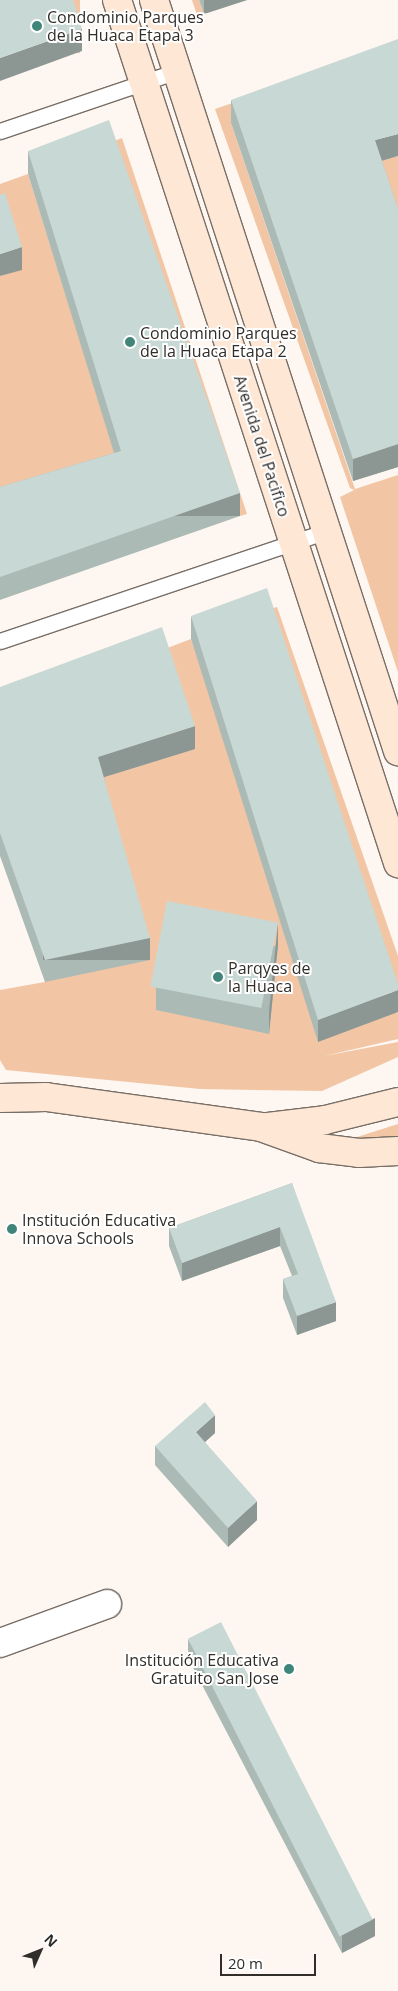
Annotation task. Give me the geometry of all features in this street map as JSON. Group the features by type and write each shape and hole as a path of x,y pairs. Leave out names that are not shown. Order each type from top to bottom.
{"street":[{"name":"Avenida del Pacifico","path":"117,0 398,863"},
{"path":"154,0 398,751"},
{"path":"0,1098 46,1097 261,1128 319,1148 359,1153 398,1151"},
{"path":"261,1128 325,1120 398,1102"},
{"path":"0,1643 107,1604"}],"lane":[{"path":"0,131 177,71"},
{"path":"0,641 327,531"}],"shaded area":[{"path":"66,0 80,0 80,53 66,53"},
{"path":"192,0 199,0 204,14 198,18"},
{"path":"398,46 231,123 355,489 398,475 398,672 340,497 354,490 350,488 215,109"},
{"path":"122,138 247,514 240,516 109,143"},
{"path":"398,156 398,231 375,163"},
{"path":"28,174 121,473 0,510 0,276 22,269 0,217 0,184"},
{"path":"277,607 398,956 398,1007 267,610"},
{"path":"191,639 225,740 398,1013 398,1039 324,1056 398,1042 398,1057 322,1091 200,1089 6,1070 0,1060 0,990 45,982 98,779 162,650"},
{"path":"398,1124 398,1136 372,1140 354,1138"}],"building":[{"name":"Condominio Parques de la Huaca Etapa 3","path":"0,0 73,0 82,29 0,58"},
{"path":"398,39 398,134 375,140 398,209 398,444 353,459 231,100"},
{"name":"Condominio Parques de la Huaca Etapa 2","path":"109,120 240,493 0,577 0,487 121,451 28,151"},
{"path":"5,193 22,247 0,254 0,195"},
{"path":"267,588 398,984 398,990 318,1020 191,616"},
{"path":"162,627 195,726 98,757 150,938 45,960 0,833 0,687"},
{"name":"Parqyes de la Huaca","path":"167,901 278,923 261,1008 150,986"},
{"path":"292,1183 336,1302 297,1316 283,1279 298,1274 280,1227 182,1263 169,1228"},
{"path":"205,1402 215,1415 196,1432 257,1501 228,1528 155,1446"},
{"path":"221,1622 373,1920 340,1936 188,1639"}],"place":[{"name":"Condominio Parques de la Huaca Etapa 3","path":"37,26"},
{"name":"Condominio Parques de la Huaca Etapa 2","path":"130,342"},
{"name":"Parqyes de la Huaca","path":"218,977"},
{"name":"Institución Educativa Innova Schools","path":"12,1229"},
{"name":"Institución Educativa Gratuito San Jose","path":"289,1669"}]}
